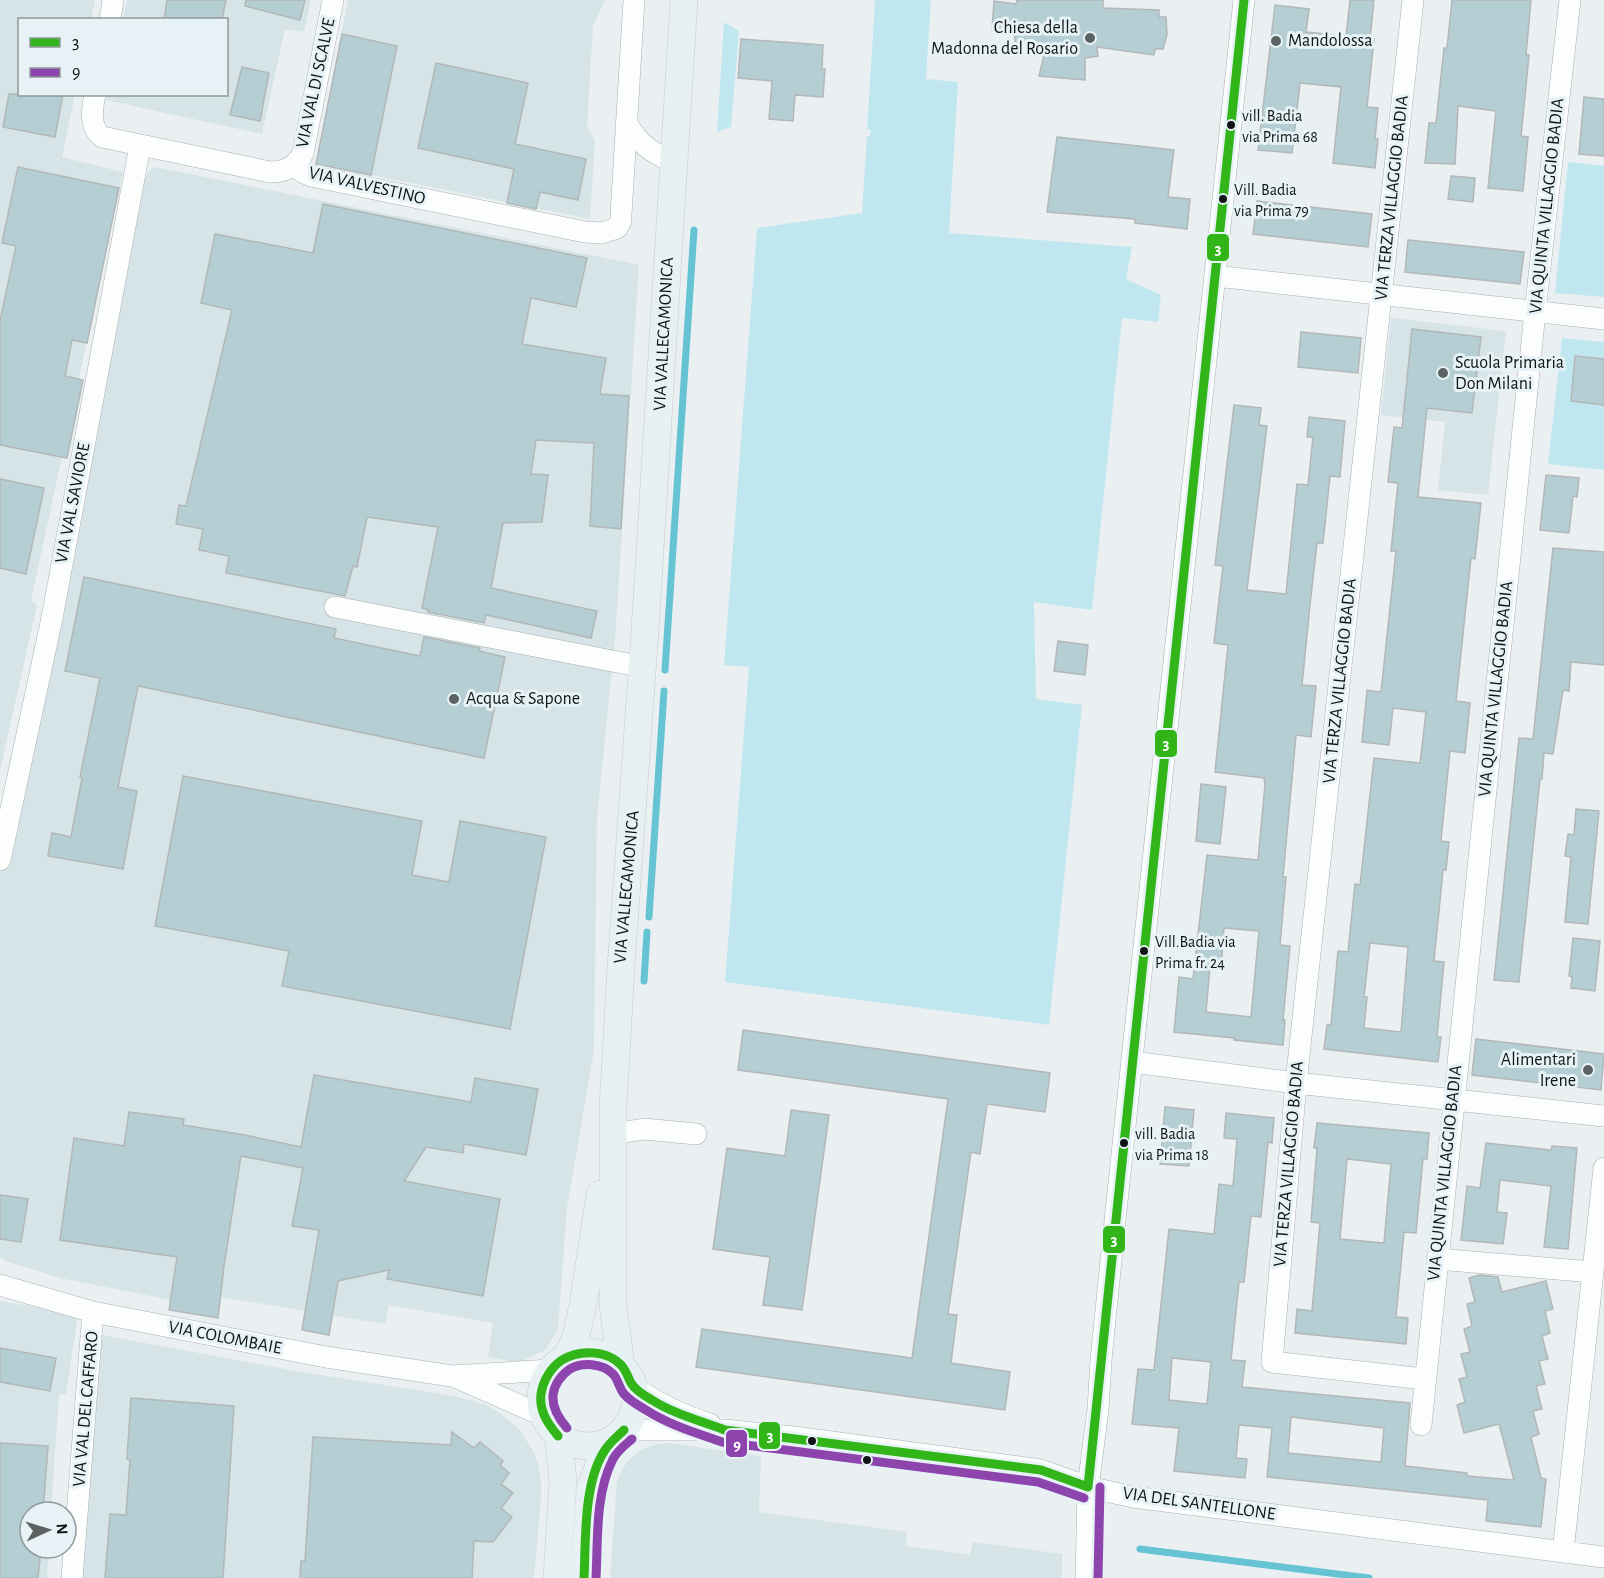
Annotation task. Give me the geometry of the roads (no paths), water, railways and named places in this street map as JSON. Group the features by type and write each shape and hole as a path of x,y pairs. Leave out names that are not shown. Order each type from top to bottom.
{"main road":[{"name":"VIA VALLECAMONICA","path":"627,1376 613,1305 613,1107 684,0"},
{"name":"VIA VALLECAMONICA","path":"559,1363 575,1340 583,1305 613,1107"},
{"path":"557,1578 563,1481 551,1426 541,1404 542,1392 559,1363 578,1353 601,1354 612,1359 627,1376 635,1401 632,1417 601,1460 590,1489 584,1578"},
{"path":"551,1426 568,1442 591,1447 618,1435"}],"street":[{"path":"110,18 114,0"},
{"name":"VIA VAL DI SCALVE","path":"295,164 300,159 304,147 333,0"},
{"path":"634,0 627,123 633,134 650,151 674,163"},
{"path":"1086,1578 1088,1487 1098,1410 1101,1360 1244,0"},
{"name":"VIA TERZA VILLAGGIO BADIA","path":"1413,0 1296,1083 1272,1362 1424,1379"},
{"name":"VIA QUINTA VILLAGGIO BADIA","path":"1420,1425 1535,312 1570,0"},
{"name":"VIA VALVESTINO","path":"95,96 92,113 98,134 102,137 270,172 284,171 295,164 311,177 585,232 602,233 617,228 621,221 627,123"},
{"name":"VIA VAL SAVIORE","path":"0,860 52,618 140,146"},
{"path":"1215,276 1604,319"},
{"path":"335,607 643,667"},
{"path":"1132,1062 1296,1083 1604,1116"},
{"path":"613,1134 644,1129 696,1134"},
{"path":"1563,1552 1604,1168"},
{"path":"1437,1258 1593,1272"},
{"name":"VIA COLOMBAIE","path":"0,1285 93,1312 326,1358 452,1376 559,1363"},
{"name":"VIA VAL DEL CAFFARO","path":"72,1578 93,1312"},
{"name":"VIA COLOMBAIE","path":"452,1376 551,1426"},
{"name":"VIA DEL SANTELLONE","path":"627,1376 650,1399 678,1413 725,1430"},
{"name":"VIA DEL SANTELLONE","path":"618,1435 725,1430 1041,1470 1088,1487 1133,1497 1604,1557"}],"waterway":[{"path":"665,670 694,230"},
{"path":"649,917 664,691"},
{"path":"644,981 647,932"},
{"path":"1140,1549 1369,1578"}],"place":[{"name":"Chiesa della Madonna del Rosario","path":"1090,38"},
{"name":"Mandolossa","path":"1276,41"},
{"name":"vill. Badia via Prima 68","path":"1231,125"},
{"name":"Vill. Badia via Prima 79","path":"1223,199"},
{"name":"Scuola Primaria Don Milani","path":"1443,373"},
{"name":"Acqua & Sapone","path":"454,699"},
{"name":"Vill.Badia via Prima fr. 24","path":"1144,951"},
{"name":"Alimentari Irene","path":"1588,1070"},
{"name":"vill. Badia via Prima 18","path":"1124,1143"}]}
